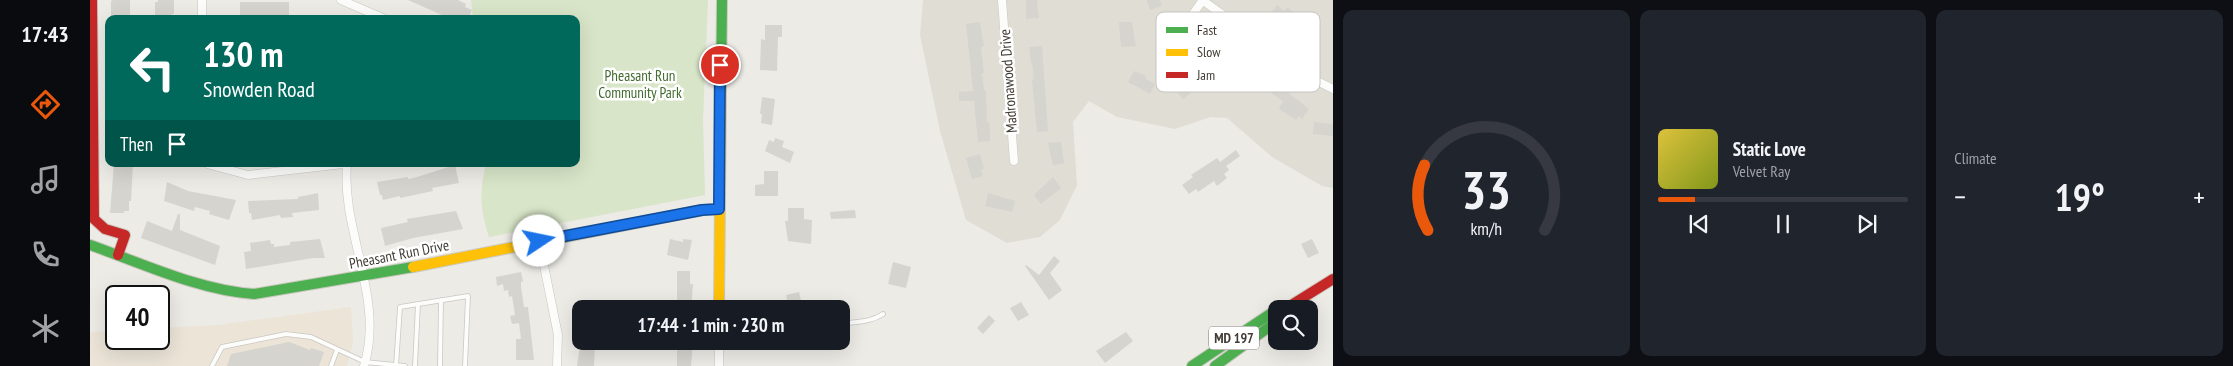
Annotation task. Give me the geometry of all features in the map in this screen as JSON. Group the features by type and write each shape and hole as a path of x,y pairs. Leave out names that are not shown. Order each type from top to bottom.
{"street":[{"path":"92,0 94,219 105,228 125,235 118,255"},
{"path":"202,0 202,15"},
{"path":"341,0 376,15"},
{"path":"719,300 722,0"},
{"name":"Madronawood Drive","path":"1002,0 1014,161"},
{"path":"1194,12 1202,0 1219,12"},
{"path":"1320,82 1333,89"},
{"path":"218,167 248,175 308,167"},
{"path":"347,167 347,202 363,277 369,321 368,350 364,364"},
{"name":"Pheasant Run Drive","path":"90,245 199,284 244,294 276,291 363,277 539,241 702,210 719,209"},
{"path":"539,241 558,335 557,366"},
{"path":"1300,300 1333,279"},
{"name":"MD 197","path":"1192,366 1268,315"},
{"name":"MD 197","path":"1215,366 1268,328"},
{"path":"719,350 719,366"}],"lane":[{"path":"396,366 400,307 468,296 465,366"},
{"path":"440,366 442,300"},
{"path":"414,366 418,304"},
{"path":"850,322 865,322 883,314"},
{"path":"212,366 222,347 286,334 311,337 364,364 405,366"},
{"path":"331,366 337,350"}],"shaded area":[{"path":"923,0 1333,0 1333,188 1322,186 1272,157 1227,118 1211,117 1175,129 1117,117 1089,101 1073,122 1077,185 1060,220 1040,237 1007,243 966,220 940,131 920,35"},
{"path":"351,307 353,342 347,366 90,366 90,332 105,331 105,350 170,350 170,327 218,325"}],"green space":[{"name":"Pheasant Run Community Park","path":"471,0 708,0 703,119 705,195 489,237 482,200 482,183 485,167 580,167 580,15 473,15"}],"building":[{"path":"130,0 130,15 111,15 111,1"},
{"path":"158,0 174,0 174,14 155,15 155,2 158,2"},
{"path":"408,0 458,0 466,4 465,7 472,10 470,15 442,15"},
{"path":"1026,0 1037,0 1039,18 1026,19"},
{"path":"1147,0 1160,0 1162,6 1150,10"},
{"path":"240,2 289,2 289,15 240,15"},
{"path":"1277,5 1284,11 1287,7 1294,12 1272,12"},
{"path":"980,22 984,46 981,47 984,73 982,73 984,90 986,90 987,122 989,122 990,141 978,142 974,101 959,101 959,92 973,91 966,24"},
{"path":"1119,22 1132,22 1136,46 1121,47"},
{"path":"765,25 782,25 782,37 778,37 777,71 760,70 761,39 765,40"},
{"path":"1042,46 1048,131 1037,132 1032,80 1034,79 1029,47"},
{"path":"1134,71 1146,76 1146,79 1155,84 1150,94 1128,82"},
{"path":"1177,92 1192,92 1183,99"},
{"path":"1270,92 1287,92 1309,109 1302,119 1299,116 1296,120 1279,109 1283,101"},
{"path":"762,97 775,99 772,125 761,123"},
{"path":"1314,122 1333,124 1333,136 1313,134"},
{"path":"775,138 784,141 782,147 794,152 790,163 765,151 769,140 774,142"},
{"path":"1061,142 1064,163 1053,165 1048,143"},
{"path":"1236,150 1240,156 1226,166 1229,170 1224,174 1227,178 1217,186 1214,181 1198,192 1196,189 1189,194 1182,185 1193,177 1191,175 1217,158 1220,162"},
{"path":"980,154 984,169 981,170 983,176 972,179 966,158"},
{"path":"114,167 133,167 129,211 110,213"},
{"path":"449,167 455,167 459,183 432,188 433,191 400,198 400,196 383,200 382,195 380,195 377,182 417,177"},
{"path":"764,171 778,171 778,196 755,196 755,185 764,184"},
{"path":"1053,177 1061,188 1041,204 1034,195"},
{"path":"167,182 188,191 236,200 229,220 209,214 210,211 195,207 194,211 164,201"},
{"path":"318,193 319,210 292,213 293,217 281,218 280,215 252,220 251,213 249,213 248,201 298,199 298,197"},
{"path":"988,193 1015,201 1012,212 985,206"},
{"path":"788,208 804,208 804,219 812,220 811,244 788,241 785,221 788,221"},
{"path":"855,210 856,218 831,219 830,212"},
{"path":"456,211 463,229 413,238 385,246 381,228 408,222 407,219"},
{"path":"178,214 180,214 180,230 220,246 215,265 141,238 147,221 172,231"},
{"path":"320,239 325,258 313,258 246,269 244,252 251,251 250,243 270,240 274,247 290,245 290,242"},
{"path":"670,239 683,242 683,239 692,240 688,260 667,255"},
{"path":"1312,239 1319,253 1308,258 1301,244"},
{"path":"1054,256 1060,261 1050,273 1062,290 1049,300 1025,266 1039,275"},
{"path":"893,262 911,267 906,288 888,284"},
{"path":"677,271 690,271 690,284 693,284 692,300 677,300"},
{"path":"521,272 523,281 521,282 521,287 524,307 528,307 534,360 516,360 516,339 521,339 519,323 512,324 510,316 515,315 512,296 509,297 508,290 504,291 503,284 497,286 496,277"},
{"path":"799,292 801,300 787,300 786,295"},
{"path":"1021,302 1029,315 1018,321 1010,308"},
{"path":"989,315 995,321 983,334 977,328"},
{"path":"1126,332 1133,341 1105,363 1096,351"},
{"path":"289,342 310,350 311,348 324,352 319,366 227,366 231,354"},
{"path":"579,350 595,350 594,366 577,366"},
{"path":"677,350 692,350 691,366 677,366"}],"traffic: fast":[{"path":"721,91 722,0"},
{"path":"90,245 192,282 213,288 254,294 413,267"},
{"path":"1192,366 1268,315"},
{"path":"1215,366 1268,328"}],"traffic: slow":[{"path":"719,300 721,91"},
{"path":"413,267 702,210 719,209"}],"traffic: jam":[{"path":"92,0 94,219 105,229 125,235 118,255"},
{"path":"1299,300 1333,279"}],"route":[{"path":"539,241 702,210 719,209 720,65"}]}
